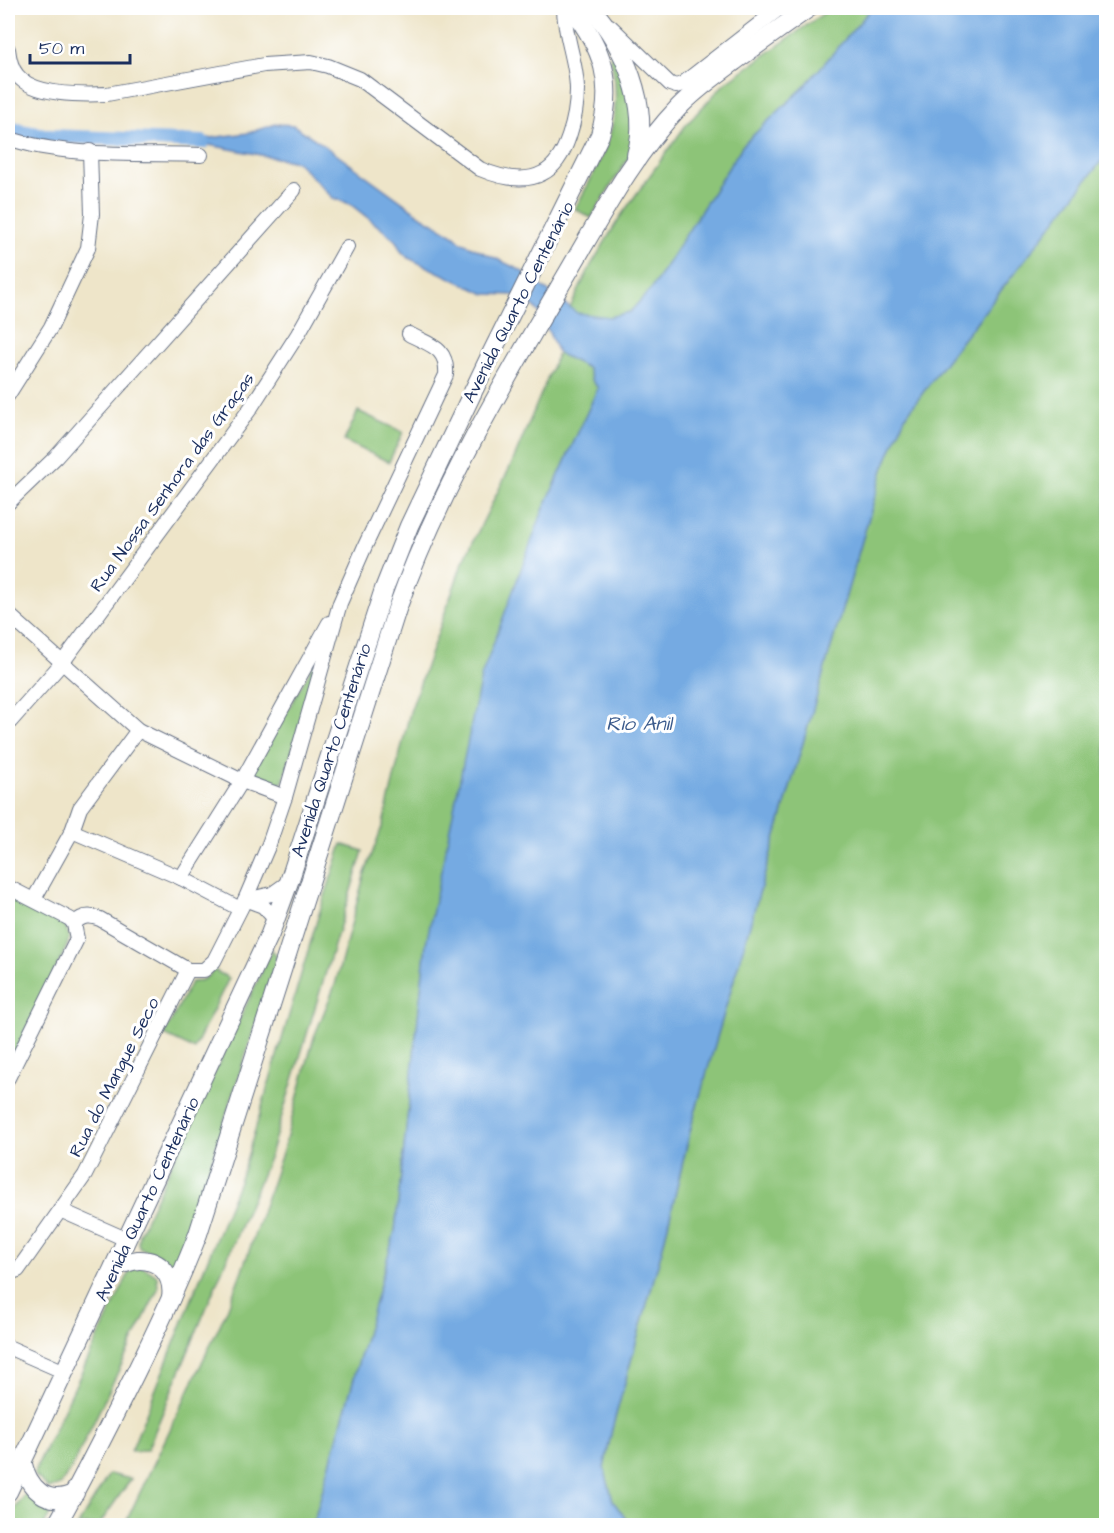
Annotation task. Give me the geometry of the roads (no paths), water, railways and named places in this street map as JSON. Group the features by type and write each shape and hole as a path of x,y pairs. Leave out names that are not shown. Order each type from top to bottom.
{"main road":[{"name":"Avenida Quarto Centenário","path":"8,1492 276,920 394,561 490,356 600,135 607,109 608,94 603,62 586,26 571,8"},
{"path":"625,180 660,129 691,95 809,8"},
{"path":"595,12 622,57 636,91 640,109 642,131 639,147 625,180"},
{"name":"Avenida Quarto Centenário","path":"56,1526 75,1493 171,1300 198,1234 408,578 423,540 465,453 513,366 625,180"},
{"path":"114,1267 135,1260 144,1260 158,1265 164,1269 171,1282 171,1300"},
{"path":"22,1461 26,1476 34,1489 40,1493 55,1498 75,1493"}],"street":[{"path":"8,49 16,75 26,83 59,92 87,94 107,94 264,65 311,62 328,66 360,79 480,169 495,176 513,179 544,173 555,162 571,131 576,110 577,89 564,8"},
{"path":"595,12 670,84 676,86 682,84 780,8"},
{"path":"8,138 28,145 56,150 201,155"},
{"path":"8,395 51,327 88,248 92,214 90,151"},
{"path":"8,503 57,457 294,190"},
{"name":"Rua Nossa Senhora das Graças","path":"8,724 62,663 250,409 298,334 347,247"},
{"path":"181,878 242,781 340,603 446,375 445,357 440,351 409,334"},
{"path":"74,924 87,916 100,919 188,970 199,971 211,965 269,844 285,797 340,603"},
{"path":"8,614 138,730 242,781 285,797"},
{"path":"34,899 72,831 80,808 138,730"},
{"path":"72,831 242,904 263,906 276,920"},
{"path":"242,904 272,894 289,882"},
{"path":"8,887 65,916 74,924 77,932 75,945 8,1078"},
{"name":"Rua do Mangue Seco","path":"8,1273 18,1270 85,1175 188,970"},
{"path":"60,1210 122,1237 126,1243"},
{"path":"8,1347 58,1369 63,1375"}],"water":[{"name":"Rio Anil","path":"872,8 1106,8 1106,155 905,417 883,469 692,1123 663,1246 612,1429 604,1468 613,1501 630,1525 313,1525 395,1231 426,944 481,677 542,513 598,388 588,368 558,353 542,317 534,306 513,295 485,294 408,258 388,234 350,204 333,198 297,162 204,144 203,139 248,133 276,124 293,125 423,217 461,242 520,270 577,313 609,317 630,312 652,288 743,145 804,87"}],"waterway":[{"path":"8,126 20,131 50,136 203,142"}]}
